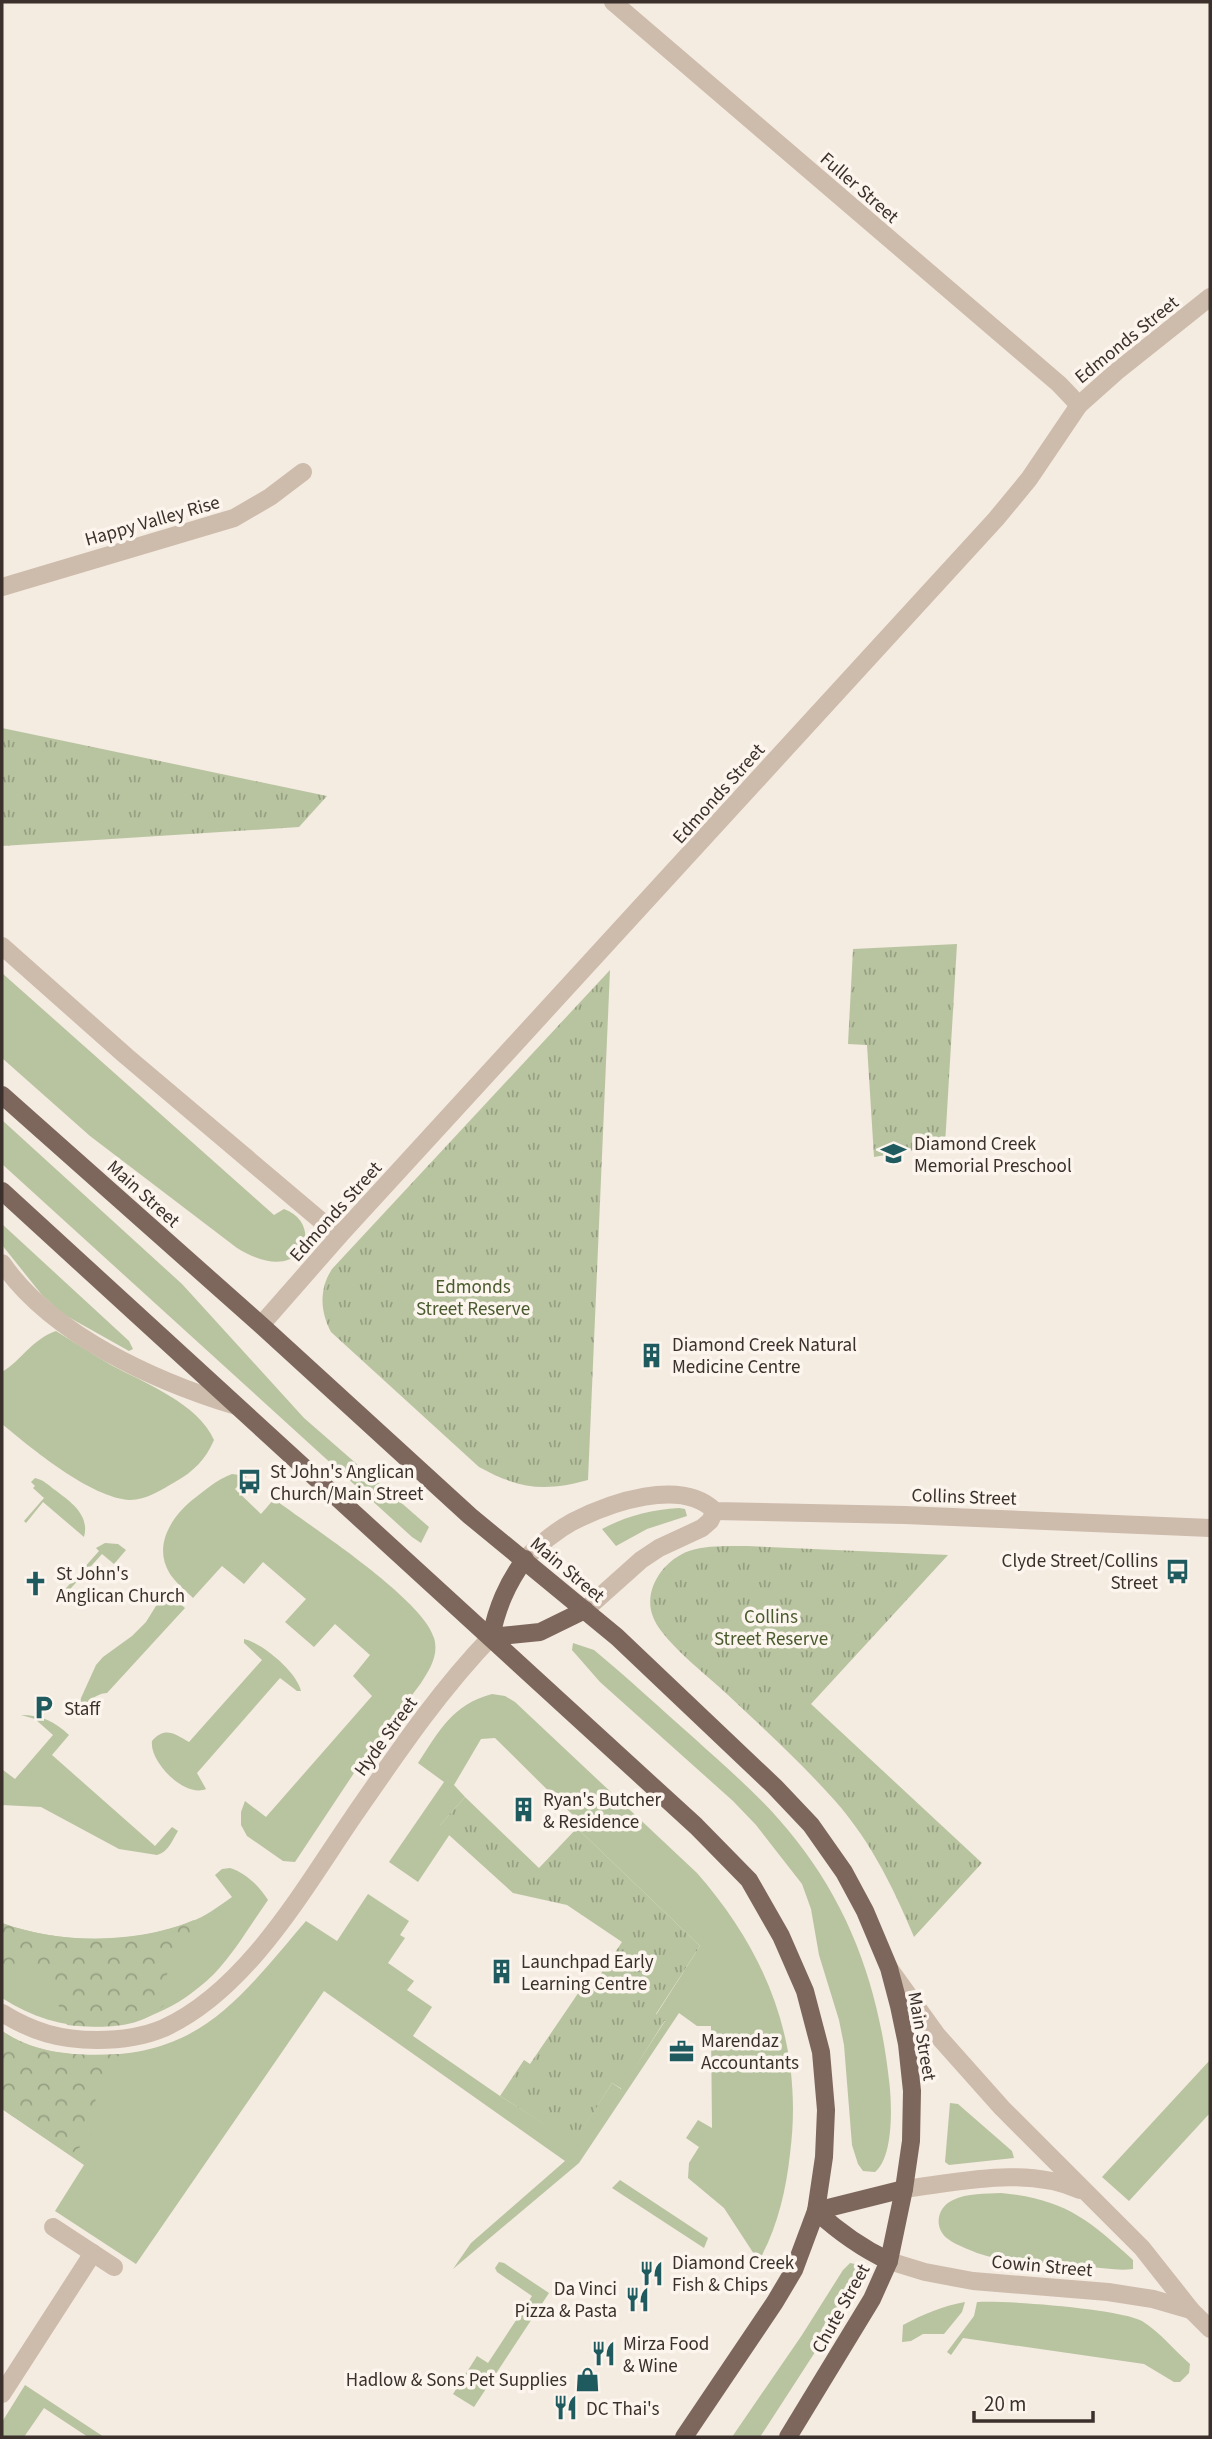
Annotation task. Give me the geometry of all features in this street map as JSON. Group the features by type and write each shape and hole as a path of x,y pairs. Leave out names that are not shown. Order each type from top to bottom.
{"main road":[{"name":"Main Street","path":"2,1095 261,1325 470,1516 585,1609 739,1752 811,1825 844,1872 865,1911 889,1968 907,2044 912,2091 911,2141 904,2189"},
{"path":"2,1191 696,1826 749,1880 781,1936 805,1991 821,2052 825,2110 824,2158 816,2211 794,2270 684,2437"},
{"name":"Collins Street","path":"491,1637 497,1609 507,1584 525,1559"},
{"path":"491,1637 540,1632 585,1609"},
{"path":"816,2211 904,2189"},
{"name":"Chute Street","path":"788,2437 872,2299 889,2261 904,2189"},
{"path":"816,2211 844,2236 889,2261"}],"street":[{"name":"Fuller Street","path":"613,2 1059,384 1079,405"},
{"name":"Edmonds Street","path":"261,1325 996,519 1029,479 1079,405 1210,297"},
{"name":"Happy Valley Rise","path":"2,587 234,518 270,497 303,472"},
{"path":"2,946 126,1056 339,1237"},
{"path":"2,1264 42,1309 81,1336 188,1390 236,1406"},
{"name":"Collins Street","path":"525,1559 544,1541 592,1512 615,1504 663,1494 680,1494 706,1502 715,1511 905,1515 1210,1528"},
{"path":"585,1609 641,1560 666,1544 702,1528 710,1521 715,1511"},
{"name":"Hyde Street","path":"2,2013 27,2028 61,2038 114,2040 163,2028 193,2011 222,1989 262,1946 412,1733 464,1665 491,1637"},
{"path":"889,1968 937,2035 994,2099 1158,2266 1191,2310 1210,2329"},
{"path":"904,2189 985,2179 1027,2178 1052,2180 1087,2193"},
{"path":"53,2227 114,2267"},
{"path":"2,2393 93,2253"},
{"name":"Cowin Street","path":"889,2261 925,2272 974,2281 1108,2292 1191,2310"}],"green space":[{"path":"2,728 327,796 299,827 2,846"},
{"path":"957,944 945,1145 874,1157 867,1045 848,1044 853,949"},
{"name":"Edmonds Street Reserve","path":"610,970 588,1480 558,1486 532,1486 507,1480 479,1467 331,1332 323,1308 323,1292 332,1269"},
{"path":"2,973 274,1215 284,1209 297,1217 304,1227 305,1239 301,1250 292,1258 279,1262 260,1259 237,1248 90,1136 2,1058"},
{"path":"2,1120 182,1284 304,1418 429,1527 421,1543 2,1164"},
{"path":"2,1224 129,1341 133,1349 129,1351 63,1314 42,1295 2,1245"},
{"path":"56,1331 111,1365 169,1395 196,1415 214,1440 198,1464 182,1478 148,1496 136,1500 114,1497 62,1470 2,1424 2,1372 33,1344"},
{"path":"232,1474 247,1476 235,1489 261,1514 274,1499 388,1584 425,1622 435,1644 433,1662 421,1683 354,1773 295,1862 283,1861 247,1836 241,1825 241,1812 245,1801 266,1817 372,1696 353,1676 370,1655 335,1624 314,1647 285,1622 306,1599 263,1562 244,1584 222,1566 193,1598 172,1577 163,1554 166,1534 176,1516 215,1483"},
{"path":"35,1478 46,1483 78,1510 84,1522 84,1537 43,1502 26,1523 24,1521 44,1498 33,1488 35,1486 31,1482"},
{"path":"685,1509 687,1516 647,1529 616,1546 602,1529 639,1514"},
{"path":"105,1543 118,1544 126,1550 114,1564 102,1554 62,1598 60,1595 99,1551 96,1548"},
{"name":"Collins Street Reserve","path":"747,1546 948,1555 811,1704 982,1863 914,1937 877,1860 841,1808 779,1743 674,1646 656,1624 650,1604 651,1594 658,1576 672,1561 696,1549"},
{"path":"164,1593 185,1608 107,1693 93,1699 90,1713 80,1704 96,1665 146,1622"},
{"path":"244,1639 278,1659 293,1675 301,1691 297,1691 280,1678 197,1773 206,1789 188,1788 162,1768 156,1759 152,1741 161,1734 170,1733 189,1742 262,1660 244,1643"},
{"path":"573,1643 594,1650 747,1787 796,1840 833,1895 860,1953 878,2015 884,2047 890,2090 890,2129 886,2155 875,2172 863,2171 852,2145 844,2045 819,1955 811,1909 802,1884 756,1825 733,1801 600,1682 572,1650"},
{"path":"492,1694 505,1696 515,1702 697,1873 722,1904 761,1969 775,2003 785,2039 793,2114 784,2194 777,2220 761,2257 754,2254 724,2208 688,2178 689,2163 699,2147 686,2138 698,2120 712,2128 711,2026 697,2026 679,2013 579,2163 453,2269 471,2243 565,2161 324,1991 136,2264 55,2211 84,2165 2,2109 2,2031 33,2046 65,2053 127,2053 160,2046 189,2034 238,1998 306,1921 337,1941 368,1894 409,1921 400,1935 405,1938 388,1963 414,1981 407,1990 432,2007 413,2036 500,2096 574,2142 612,2083 621,2089 665,2021 656,2015 700,1946 577,1828 581,1823 495,1738 481,1739 454,1785 465,1797 440,1825 450,1834 418,1882 389,1862 444,1782 418,1763 448,1720 467,1705"},
{"path":"21,1715 47,1720 69,1735 52,1755 155,1846 172,1827 178,1831 167,1849 157,1855 119,1849 41,1807 2,1805 2,1771 15,1779 53,1735 35,1719"},
{"path":"465,1797 539,1868 577,1828 700,1946 656,2014 665,2020 622,2089 612,2083 574,2143 500,2096 524,2060 530,2064 583,1986 590,1990 622,1942 567,1905 513,1893 439,1826"},
{"path":"230,1868 252,1881 268,1900 214,1974 191,1994 166,2009 139,2020 84,2026 57,2022 29,2013 2,1998 2,1923 48,1935 96,1939 120,1938 167,1929 201,1917 232,1897 215,1875 222,1869"},
{"path":"194,1920 195,1931 190,1947 174,1963 166,1978 164,2005 155,2013 132,2023 106,2027 67,2025 51,1992 36,1976 26,1972 2,1978 2,1923 48,1935 98,1939 148,1934"},
{"path":"2,2031 30,2045 59,2052 120,2054 96,2087 95,2116 89,2140 70,2155 2,2109"},
{"path":"1210,2060 1210,2113 1129,2201 1102,2177"},
{"path":"950,2103 958,2104 1012,2151 1014,2158 949,2165 945,2162"},
{"path":"620,2180 708,2238 704,2248 612,2188"},
{"path":"1001,2193 1042,2200 1074,2213 1133,2260 1133,2269 1117,2270 1004,2260 977,2253 951,2241 943,2234 939,2218 948,2203 964,2196"},
{"path":"499,2262 549,2293 474,2407 453,2394 477,2356 488,2363 532,2296 497,2272 495,2268"},
{"path":"850,2263 860,2265 861,2270 841,2312 760,2437 732,2437 843,2270"},
{"path":"965,2302 962,2312 944,2334 923,2334 911,2341 902,2342 903,2325 933,2311"},
{"path":"977,2302 1062,2306 1111,2313 1142,2321 1190,2364 1189,2373 1180,2382 1174,2382 1144,2364 963,2338 951,2355 947,2352 974,2316"},
{"path":"25,2385 104,2437 88,2437 44,2408 24,2437 2,2437 2,2422"}],"place":[{"name":"Diamond Creek Memorial Preschool","path":"894,1154"},
{"name":"Diamond Creek Natural Medicine Centre","path":"652,1355"},
{"name":"St John's Anglican Church/Main Street","path":"250,1482"},
{"name":"Clyde Street/Collins Street","path":"1178,1571"},
{"name":"St John's Anglican Church","path":"36,1584"},
{"name":"Staff","path":"44,1708"},
{"name":"Ryan's Butcher & Residence","path":"523,1810"},
{"name":"Launchpad Early Learning Centre","path":"501,1972"},
{"name":"Marendaz Accountants","path":"681,2051"},
{"name":"Diamond Creek Fish & Chips","path":"652,2273"},
{"name":"Da Vinci Pizza & Pasta","path":"637,2299"},
{"name":"Mirza Food & Wine","path":"603,2354"},
{"name":"Hadlow & Sons Pet Supplies","path":"587,2379"},
{"name":"DC Thai's","path":"566,2408"}]}
